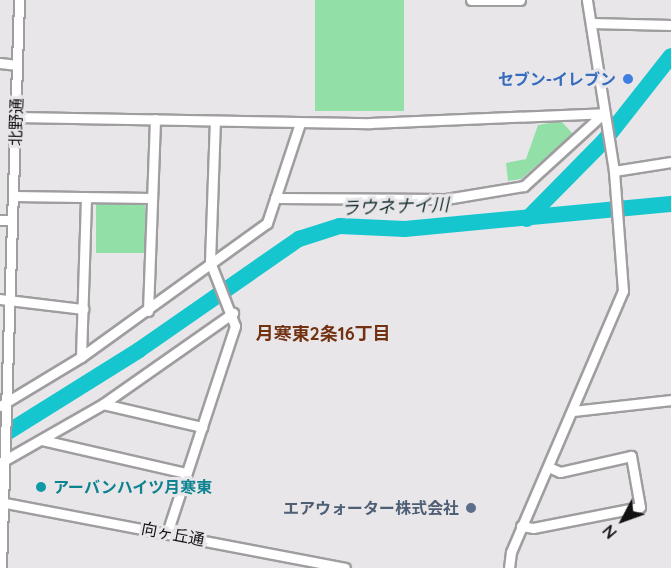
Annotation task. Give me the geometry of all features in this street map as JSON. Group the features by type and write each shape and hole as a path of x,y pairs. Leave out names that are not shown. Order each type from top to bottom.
{"street":[{"name":"北野通","path":"1,568 1,502 5,457 5,300 12,220 19,0"},
{"path":"471,0 520,0"},
{"path":"509,568 511,552 521,526 622,301 614,171 587,0"},
{"path":"591,23 671,24"},
{"path":"0,63 17,65"},
{"path":"16,117 300,123 418,122 604,112"},
{"path":"275,198 446,198 524,186 604,112"},
{"path":"148,311 155,119"},
{"path":"167,533 235,326 233,314 211,267 215,121"},
{"path":"4,405 81,357 148,311 211,267 267,223 300,123"},
{"path":"614,171 671,162"},
{"path":"13,196 151,198"},
{"path":"81,357 86,197"},
{"path":"0,220 12,220"},
{"path":"5,300 83,309"},
{"path":"5,457 42,440 103,404 233,314"},
{"path":"573,411 671,400"},
{"path":"103,404 202,427"},
{"path":"42,440 186,473"},
{"path":"521,526 532,528 640,507 631,456 560,472 548,467"},
{"name":"向ヶ丘通","path":"1,502 345,568"}],"green space":[{"path":"315,0 404,0 404,111 315,111"},
{"path":"561,121 573,134 521,179 508,181 506,163 526,159 538,125"},
{"path":"96,202 145,202 145,253 96,253"}],"waterway":[{"name":"ラウネナイ川","path":"527,219 604,141 671,56"},
{"name":"ラウネナイ川","path":"0,437 139,350 299,239 340,226 405,229 671,204"}],"place":[{"name":"セブン-イレブン","path":"628,79"},
{"name":"アーバンハイツ月寒東","path":"41,487"},
{"name":"エアウォーター株式会社","path":"471,508"}],"district":[{"name":"月寒東2条16丁目","path":"323,334"}]}
